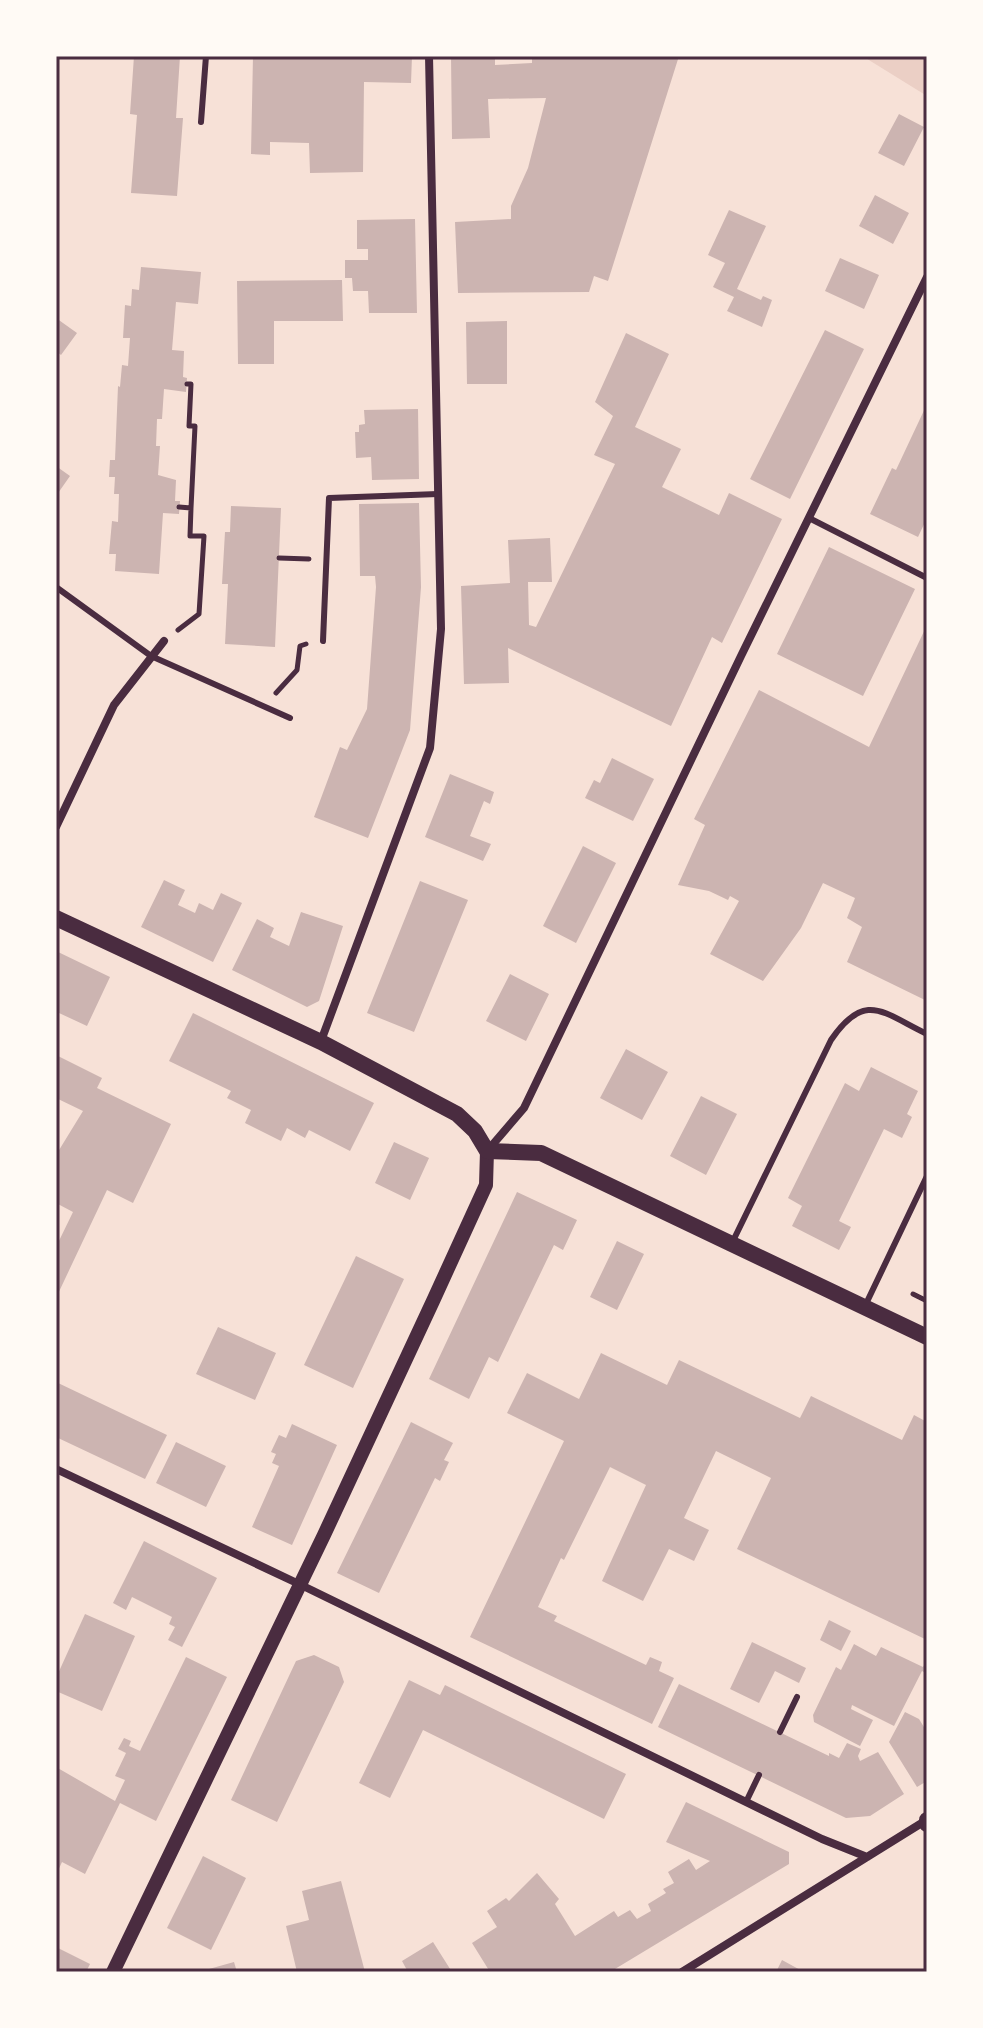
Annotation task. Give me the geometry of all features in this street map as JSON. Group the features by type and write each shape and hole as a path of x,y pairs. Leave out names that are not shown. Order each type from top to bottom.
{"main road":[{"path":"56,918 321,1042 457,1114 475,1131 487,1151 541,1153 927,1337"}],"street":[{"path":"321,1042 430,748 441,629 429,56"},
{"path":"113,1972 486,1185 487,1151 524,1108 927,277"},
{"path":"56,827 114,705 164,641"},
{"path":"56,1469 822,1839 867,1857"},
{"path":"682,1972 926,1822"}],"lane":[{"path":"201,122 206,56"},
{"path":"323,641 329,498 438,494"},
{"path":"809,518 927,578"},
{"path":"56,587 151,656 290,718"},
{"path":"732,1243 831,1040 841,1026 863,1009 875,1009 927,1034"},
{"path":"865,1306 927,1176"},
{"path":"780,1732 797,1697"},
{"path":"746,1802 759,1775"}],"path":[{"path":"164,641 199,614 204,536 190,536 195,426 189,426 191,384 187,384"},
{"path":"179,507 191,508"},
{"path":"279,558 326,559"},
{"path":"267,707 297,670 300,646 323,641"},
{"path":"913,1294 927,1301"}],"shaded area":[{"path":"927,56 927,96 864,57"}],"building":[{"path":"134,56 180,56 176,118 183,118 177,196 131,193 137,115 130,114"},
{"path":"253,56 412,56 411,83 364,82 363,172 310,173 309,143 270,142 270,155 251,154"},
{"path":"451,56 495,56 495,65 532,63 532,56 679,56 608,281 594,276 589,292 458,293 455,222 511,219 511,206 528,168 546,98 488,99 490,138 452,139"},
{"path":"899,114 924,127 904,166 878,153"},
{"path":"875,195 909,213 893,244 859,226"},
{"path":"729,210 766,226 737,289 761,300 763,296 772,300 762,327 727,311 734,297 713,287 725,263 708,255"},
{"path":"415,219 417,313 369,313 368,291 353,291 352,278 345,278 345,260 368,260 368,249 357,249 357,220"},
{"path":"840,258 879,275 864,309 825,291"},
{"path":"141,267 201,272 198,304 176,302 172,350 184,351 186,392 164,389 162,419 157,419 156,446 160,446 158,475 176,480 175,501 180,501 179,514 163,513 159,574 115,571 116,554 109,554 112,521 118,522 119,494 114,494 115,477 109,477 110,460 115,460 118,386 122,365 128,366 130,338 123,338 125,305 131,306 132,289 139,290"},
{"path":"342,280 343,321 274,321 274,364 238,364 237,281"},
{"path":"56,318 77,333 61,355 56,351"},
{"path":"507,321 507,384 467,384 466,322"},
{"path":"825,330 864,349 790,499 750,479"},
{"path":"626,333 669,354 635,427 681,449 662,487 719,515 729,493 782,519 722,643 712,637 671,726 508,648 509,683 464,684 461,586 510,583 508,540 550,538 552,582 528,582 529,625 536,627 615,464 594,455 613,416 595,402"},
{"path":"927,404 927,518 918,537 870,514 892,468 896,470"},
{"path":"418,409 419,479 372,480 371,457 356,458 355,432 359,432 359,425 365,424 364,410"},
{"path":"56,466 70,476 56,496"},
{"path":"419,503 421,587 410,730 368,838 314,817 340,747 347,750 367,709 376,587 375,576 360,576 359,504"},
{"path":"231,506 281,508 275,647 225,644 228,584 222,584 225,532 230,532"},
{"path":"829,547 915,589 863,696 777,654"},
{"path":"927,625 927,1001 847,962 862,927 847,918 855,898 823,883 801,928 763,981 710,954 739,901 730,896 728,900 709,891 678,885 705,825 694,819 759,690 869,747"},
{"path":"612,758 654,779 633,821 585,798 594,780 600,783"},
{"path":"450,774 494,792 490,804 484,801 470,836 491,844 483,861 425,837"},
{"path":"583,846 616,863 576,943 543,926"},
{"path":"164,880 185,890 178,905 195,913 199,903 213,910 221,893 242,903 213,962 141,927"},
{"path":"420,881 468,900 414,1032 367,1013"},
{"path":"301,912 343,926 319,1001 307,1007 232,970 257,919 274,928 270,937 289,946"},
{"path":"56,951 110,977 87,1026 59,1013 56,1020"},
{"path":"510,974 549,994 526,1041 486,1021"},
{"path":"193,1013 374,1103 350,1151 309,1130 305,1138 287,1128 281,1141 245,1123 251,1110 227,1098 231,1091 169,1061"},
{"path":"626,1049 668,1072 642,1120 600,1098"},
{"path":"56,1055 102,1078 97,1088 171,1124 133,1203 107,1190 56,1298 56,1247 73,1212 56,1203 56,1155 83,1111 56,1098"},
{"path":"871,1067 918,1091 907,1114 912,1117 902,1138 884,1129 839,1221 851,1227 839,1250 792,1226 802,1206 788,1198 845,1083 859,1091"},
{"path":"701,1096 737,1114 706,1175 670,1156"},
{"path":"394,1142 429,1158 410,1200 375,1183"},
{"path":"517,1192 577,1220 563,1250 554,1245 498,1362 489,1357 469,1399 429,1379"},
{"path":"617,1241 644,1254 617,1310 590,1297"},
{"path":"356,1256 404,1279 353,1388 304,1365"},
{"path":"218,1327 276,1353 255,1400 196,1374"},
{"path":"601,1353 667,1385 679,1360 800,1418 811,1396 902,1440 914,1415 927,1422 927,1640 737,1549 771,1478 716,1451 684,1518 709,1530 694,1561 669,1549 643,1601 602,1581 646,1485 610,1467 538,1607 557,1616 554,1621 646,1665 650,1657 662,1662 659,1671 674,1678 652,1724 470,1637 564,1441 507,1413 527,1373 579,1399"},
{"path":"56,1382 167,1435 145,1479 56,1437"},
{"path":"411,1422 453,1443 444,1460 449,1462 440,1481 435,1478 379,1593 337,1573"},
{"path":"292,1424 337,1445 292,1545 252,1527 279,1466 272,1463 276,1454 271,1452 279,1435 286,1438"},
{"path":"176,1442 226,1466 206,1507 156,1483"},
{"path":"144,1541 217,1578 182,1647 168,1640 175,1627 169,1624 172,1617 132,1597 126,1610 113,1603"},
{"path":"85,1614 135,1636 102,1711 56,1691 56,1678"},
{"path":"829,1620 851,1631 841,1651 820,1640"},
{"path":"752,1642 806,1668 799,1683 775,1671 759,1703 730,1689"},
{"path":"854,1644 876,1656 881,1647 923,1667 927,1660 927,1674 922,1671 894,1726 852,1705 851,1709 873,1720 860,1746 814,1722 813,1715 836,1667 841,1670"},
{"path":"314,1655 339,1667 344,1682 277,1822 231,1800 296,1661"},
{"path":"186,1657 227,1677 156,1821 120,1803 85,1874 62,1862 56,1875 56,1767 115,1801 125,1780 115,1776 126,1753 118,1749 124,1738 131,1741 129,1746 140,1751"},
{"path":"409,1680 440,1695 445,1685 626,1774 604,1819 423,1730 390,1798 359,1783"},
{"path":"679,1684 829,1756 829,1753 839,1758 847,1743 861,1749 858,1756 860,1761 878,1752 904,1794 870,1816 846,1818 658,1727"},
{"path":"905,1712 919,1719 927,1732 927,1781 917,1787 889,1742"},
{"path":"686,1802 789,1852 789,1864 610,1972 490,1972 472,1943 497,1927 487,1911 506,1898 509,1901 537,1873 559,1899 555,1904 575,1936 614,1911 618,1917 630,1910 637,1919 651,1911 648,1904 666,1893 663,1889 674,1883 668,1872 689,1859 696,1870 710,1861 666,1842"},
{"path":"203,1856 246,1878 211,1950 167,1928"},
{"path":"341,1881 365,1972 297,1972 286,1926 309,1920 302,1891"},
{"path":"433,1942 452,1972 408,1972 402,1961"},
{"path":"56,1947 90,1964 86,1972 56,1972"},
{"path":"782,1960 804,1972 776,1972"},
{"path":"234,1962 237,1972 210,1972 209,1969"}]}
